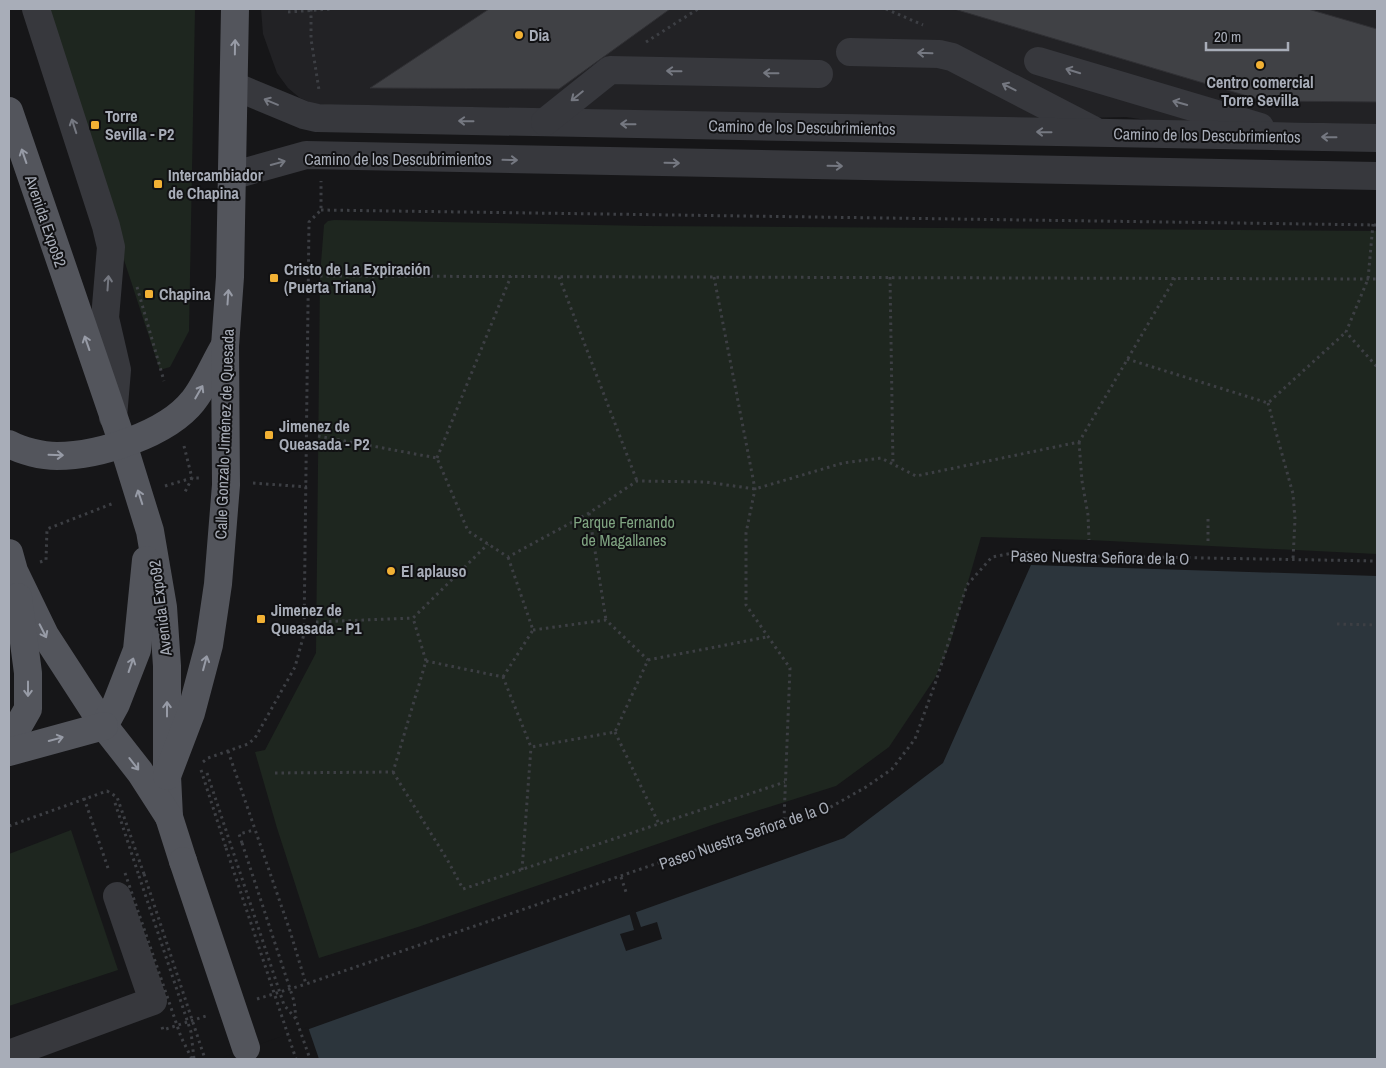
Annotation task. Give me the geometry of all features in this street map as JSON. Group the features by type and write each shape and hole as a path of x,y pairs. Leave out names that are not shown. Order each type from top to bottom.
{"main road":[{"name":"Calle Gonzalo Jiménez de Quesada","path":"167,776 191,713 209,645 218,584 226,485 225,346 230,277 235,9"},
{"name":"Avenida Expo´92","path":"9,111 123,444 150,531 163,607 167,666 169,817"},
{"path":"9,444 20,449 56,456 93,452 123,444 156,430 176,417 194,401 225,346"},
{"path":"9,752 104,726 127,679 137,650 150,531"},
{"path":"12,562 45,635 104,726 140,772 169,817 250,1059"},
{"path":"9,737 16,730 28,709 28,673 12,562"}],"street":[{"path":"36,9 111,247 106,318 117,370 113,418"},
{"path":"850,52 931,53 952,57 1099,133"},
{"path":"1038,61 1294,137"},
{"path":"544,122 610,70 819,74"},
{"name":"Camino de los Descubrimientos","path":"234,86 304,116 317,118 1377,138"},
{"name":"Camino de los Descubrimientos","path":"231,176 306,156 1377,176"},
{"path":"9,1054 153,1001 121,884"}],"path":[{"path":"288,12 332,9"},
{"path":"610,70 639,47 698,9"},
{"path":"311,10 311,39 320,96"},
{"path":"296,1059 200,773 202,764 208,758 248,744 255,738 295,667 304,634 309,222 321,210 321,177"},
{"path":"321,210 1375,224 1368,278 1346,332 1268,403"},
{"path":"320,276 1377,279"},
{"path":"511,276 437,458 468,531 508,557 533,630"},
{"path":"559,276 637,481"},
{"path":"714,277 755,489 746,533 746,605 790,668 784,820"},
{"path":"890,277 893,465"},
{"path":"1089,540 1088,515 1082,481 1079,442 1175,278"},
{"path":"1346,332 1377,367"},
{"path":"1127,359 1268,403"},
{"path":"1268,403 1293,494 1295,519 1293,559"},
{"path":"318,436 437,458"},
{"path":"508,557 589,513 637,481 706,482 755,489 843,462 881,458 916,476 1079,442"},
{"path":"183,443 192,478 184,494"},
{"path":"166,486 192,478"},
{"path":"252,482 306,487"},
{"path":"46,560 47,529 108,505"},
{"path":"589,513 606,620 648,660"},
{"path":"1208,517 1208,541"},
{"path":"316,622 413,618 488,544"},
{"name":"Paseo Nuestra Señora de la O","path":"254,830 306,984 784,820 829,808 866,787 892,769 915,739 967,585 992,557 1018,552 1092,556 1377,561"},
{"path":"413,618 426,661 393,772 448,861 463,889 786,782"},
{"path":"503,677 533,630 606,620"},
{"path":"1337,624 1377,625"},
{"path":"648,660 768,637"},
{"path":"615,732 648,660"},
{"path":"426,661 503,677"},
{"path":"503,677 532,747 522,870"},
{"path":"532,747 615,732"},
{"path":"615,732 659,824"},
{"path":"228,751 254,830 239,834 294,1001 296,1019 310,1059"},
{"path":"275,773 393,772"},
{"path":"207,773 284,1005 296,1019"},
{"path":"9,826 108,791 118,797 206,1059"},
{"path":"84,798 121,884 182,1037 193,1059"},
{"path":"115,803 191,1032 193,1059"},
{"path":"621,877 627,895"}],"shaded area":[{"path":"261,9 1377,9 1377,125 1293,122 1161,122 1126,117 1038,119 314,104 300,98 288,88 277,73 263,34"},
{"path":"1031,565 1377,576 1377,1059 225,1059 844,838 943,763"}],"green space":[{"path":"42,9 195,9 189,331 170,367 160,370"},
{"name":"Parque Fernando de Magallanes","path":"328,221 647,226 1377,231 1377,554 1089,540 981,537 950,644 935,678 889,747 836,786 718,823 418,927 319,958 277,828 255,752 265,750 316,653 320,276 324,225"},
{"path":"71,830 118,970 9,1006 9,854"}],"pier":[{"path":"635,910 641,927 657,922 662,939 626,951 620,934 634,930 629,912"},
{"path":"308,1027 319,1059 223,1059 224,1057"}],"building":[{"path":"489,9 670,9 559,89 370,88"},
{"name":"Centro comercial Torre Sevilla","path":"954,9 1308,9 1377,29 1377,102 1264,101"}],"place":[{"name":"Dia","path":"519,35"},
{"name":"Centro comercial Torre Sevilla","path":"1260,65"},
{"name":"Torre Sevilla - P2","path":"95,125"},
{"name":"Intercambiador de Chapina","path":"158,184"},
{"name":"Cristo de La Expiración (Puerta Triana)","path":"274,278"},
{"name":"Chapina","path":"149,294"},
{"name":"Jimenez de Queasada - P2","path":"269,435"},
{"name":"El aplauso","path":"391,571"},
{"name":"Jimenez de Queasada - P1","path":"261,619"}]}
